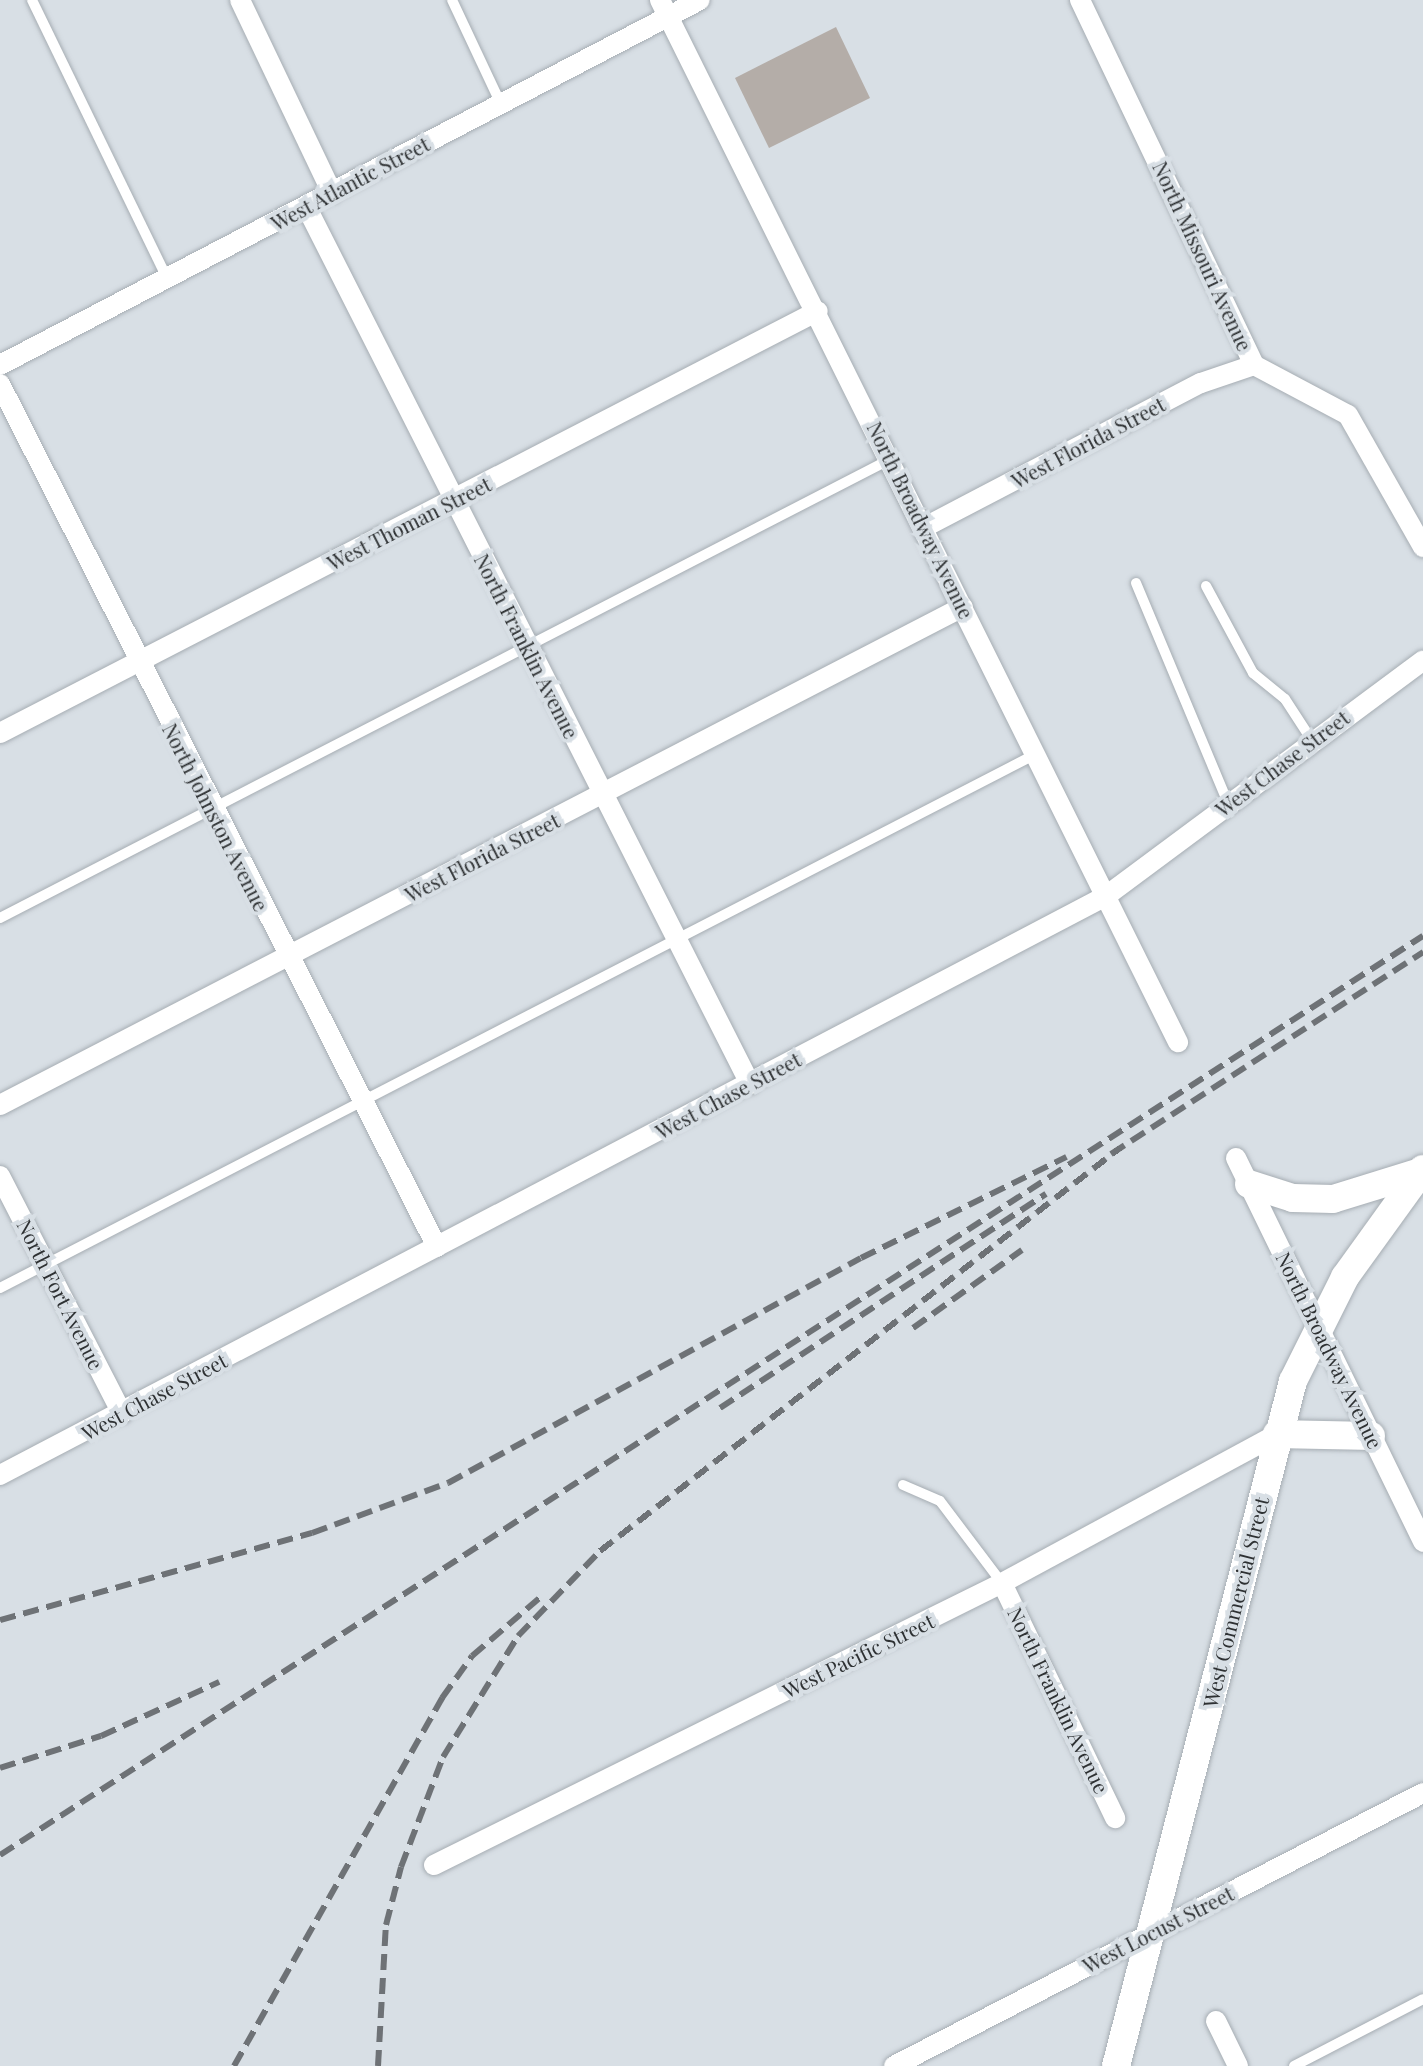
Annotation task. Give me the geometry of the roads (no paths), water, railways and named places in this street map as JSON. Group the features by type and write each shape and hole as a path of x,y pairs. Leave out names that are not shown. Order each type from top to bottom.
{"street":[{"path":"240,0 332,193"},
{"name":"West Atlantic Street","path":"0,365 501,104 664,8 700,0"},
{"name":"North Missouri Avenue","path":"1080,0 1254,365 1348,415 1423,547"},
{"name":"North Broadway Avenue","path":"664,8 892,459 1178,1042"},
{"name":"North Franklin Avenue","path":"306,206 750,1084"},
{"name":"West Thoman Street","path":"0,733 818,311"},
{"name":"West Florida Street","path":"925,527 1201,383 1254,365"},
{"name":"North Johnston Avenue","path":"0,384 287,957 437,1247"},
{"name":"West Florida Street","path":"0,1105 963,607"},
{"name":"West Chase Street","path":"0,1475 1106,896 1311,739 1423,661"},
{"name":"North Broadway Avenue","path":"1236,1158 1423,1542"},
{"path":"1249,1184 1293,1198 1333,1199 1422,1170"},
{"name":"West Commercial Street","path":"1116,2066 1277,1434 1319,1325 1422,1170"},
{"name":"North Fort Avenue","path":"0,1176 122,1413"},
{"path":"1277,1434 1371,1436"},
{"name":"West Pacific Street","path":"434,1865 1002,1583 1277,1434"},
{"name":"North Franklin Avenue","path":"1002,1583 1115,1818"},
{"name":"West Locust Street","path":"894,2066 1423,1793"},
{"path":"1216,2021 1238,2066"}],"lane":[{"path":"32,0 167,278"},
{"path":"452,0 501,104"},
{"path":"0,918 211,806 892,459"},
{"path":"1136,583 1228,803"},
{"path":"1206,586 1253,673 1285,699 1311,739"},
{"path":"0,1288 675,937 1036,754"},
{"path":"903,1485 940,1501 1002,1583"},
{"path":"1294,2066 1423,1999"}],"railway":[{"path":"0,1855 1423,936"},
{"path":"1111,1154 1423,952"},
{"path":"378,2066 386,1925 401,1867 443,1757 518,1636 600,1551 1120,1148"},
{"path":"0,1620 312,1533 448,1483 861,1258 1066,1157"},
{"path":"720,1408 1046,1194"},
{"path":"913,1328 1022,1250"},
{"path":"234,2066 442,1698 472,1656 543,1595"},
{"path":"0,1768 101,1736 219,1682"}]}
